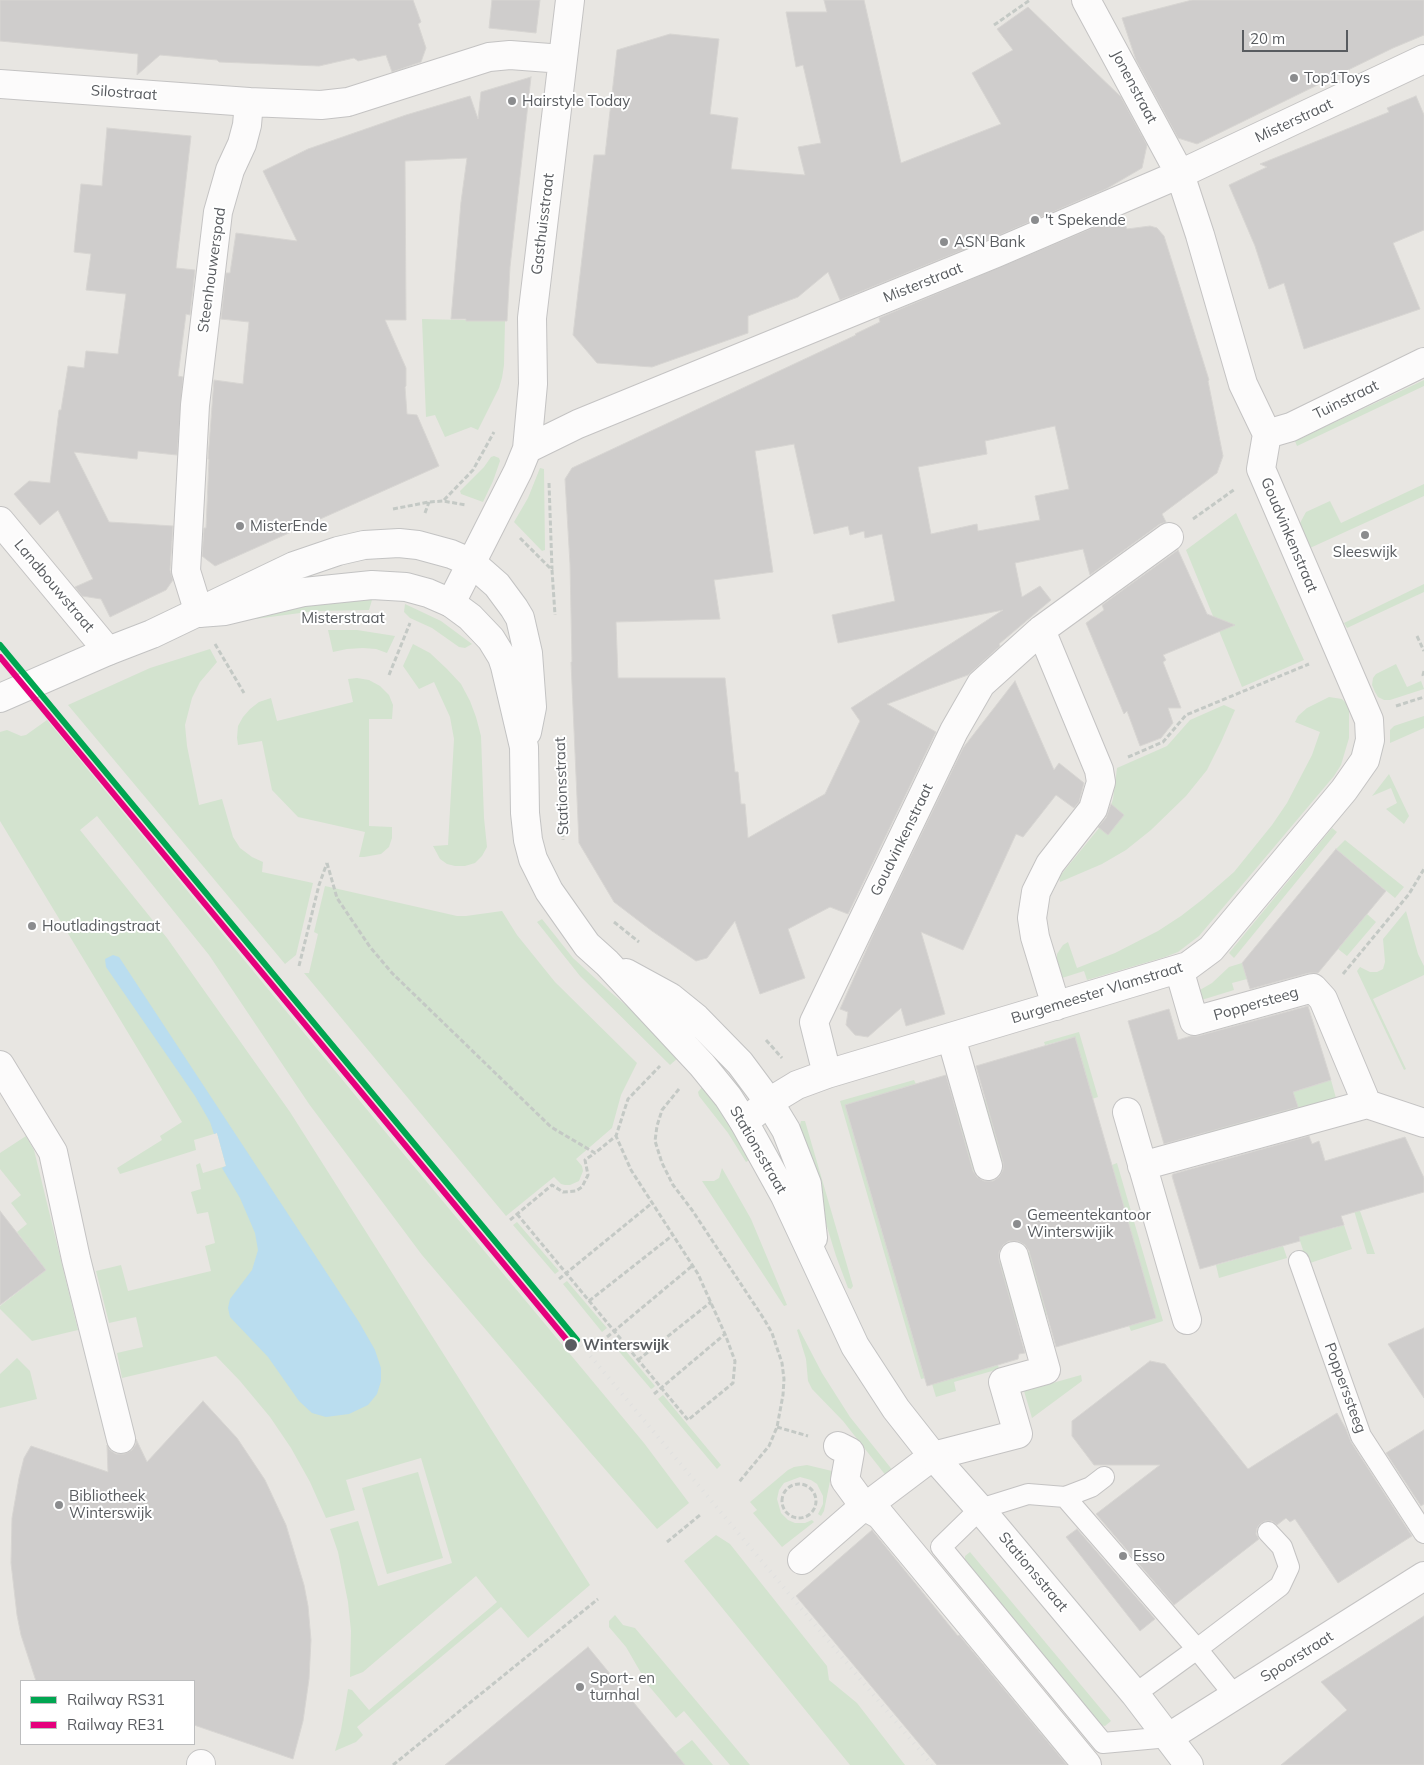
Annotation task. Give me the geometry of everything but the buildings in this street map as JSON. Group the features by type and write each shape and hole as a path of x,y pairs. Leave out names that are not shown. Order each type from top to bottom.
{"street":[{"name":"Gasthuisstraat","path":"451,603 495,519 527,449 533,384 532,318 570,0"},
{"name":"Jonenstraat","path":"1087,0 1180,174"},
{"path":"249,102 321,105 348,102 489,57 510,56 564,59"},
{"name":"Misterstraat","path":"527,449 585,421 996,253 1180,174 1424,59"},
{"name":"Silostraat","path":"0,84 249,102"},
{"name":"Steenhouwerspad","path":"199,613 186,572 195,405 218,212 230,170 242,144 247,126 249,102"},
{"path":"1180,174 1200,235 1243,384 1267,434"},
{"name":"Tuinstraat","path":"1267,434 1291,427 1424,362"},
{"name":"Goudvinkenstraat","path":"1267,434 1261,470 1370,720"},
{"name":"Landbouwstraat","path":"0,520 108,651"},
{"name":"Goudvinkenstraat","path":"827,1074 814,1022 954,731 981,684 1041,630 1169,537"},
{"name":"Misterstraat","path":"0,698 199,613 294,566 338,551 364,545 399,543 418,545 451,554 472,563"},
{"name":"Stationsstraat","path":"472,563 497,585 520,618 528,653 532,707 524,747 525,814 528,840 533,859 549,891 587,945 607,963 702,1065 728,1097 785,1196 856,1346 896,1409 933,1456 980,1509 1135,1694 1189,1765"},
{"name":"Misterstraat","path":"199,613 225,611 304,592 372,584 406,587 428,593 451,603"},
{"name":"Stationsstraat","path":"451,603 481,628 491,639 502,657 524,747"},
{"path":"1041,630 1099,770 1100,782 1093,809 1050,864 1036,892 1032,918 1035,938 1056,1006"},
{"name":"Burgemeester Vlamstraat","path":"744,1122 769,1102 797,1085 827,1074 1179,969 1194,962 1211,949 1344,790 1365,760 1370,740 1370,720"},
{"name":"Stationsstraat","path":"607,963 670,997 696,1018 740,1063 769,1102 786,1130 807,1184 815,1258"},
{"name":"Poppersteeg","path":"1179,969 1194,1021 1313,988 1323,998"},
{"path":"1323,998 1366,1104"},
{"path":"951,1037 988,1166"},
{"path":"0,1065 53,1152 76,1259 121,1439"},
{"path":"1142,1166 1366,1104 1424,1123"},
{"path":"1127,1112 1187,1320"},
{"path":"802,1560 864,1506 933,1456 1018,1434 1004,1382 1046,1370 1014,1256"},
{"path":"838,1446 850,1452 845,1480 864,1506 880,1515 1086,1765"},
{"name":"Spoorstraat","path":"1169,1737 1424,1576"}],"lane":[{"name":"Popperssteeg","path":"1299,1261 1361,1436 1424,1533"},
{"path":"1104,1477 1091,1487 1065,1497 1028,1494 980,1509 941,1547 1103,1743 1169,1737"},
{"path":"1065,1497 1197,1649 1235,1696"},
{"path":"1135,1694 1280,1586 1289,1567 1282,1547 1268,1532"}],"path":[{"path":"994,25 1030,0"},
{"path":"443,501 473,470 489,443"},
{"path":"527,449 549,466 555,620"},
{"path":"1169,537 1261,470"},
{"path":"495,519 515,533 552,570"},
{"name":"Misterstraat","path":"404,620 419,626"},
{"path":"389,675 410,623"},
{"path":"1417,636 1424,651"},
{"path":"213,642 218,646 244,693"},
{"path":"1099,770 1163,742 1186,715 1340,652"},
{"path":"1424,672 1424,678"},
{"name":"Stationsstraat","path":"560,735 560,793 566,848"},
{"path":"299,966 319,885 327,863 338,898 370,947 392,973 551,1127 595,1153"},
{"path":"1323,998 1409,894 1424,870"},
{"path":"607,917 640,943"},
{"path":"510,1220 552,1185 563,1192 576,1191 582,1187 588,1175 585,1160 616,1136 628,1099 662,1064"},
{"path":"702,1065 682,1084 662,1110 657,1126 656,1141 662,1163 673,1185 692,1210 772,1333 782,1363 784,1379 781,1410 777,1427 769,1446 739,1482"},
{"path":"517,1214 688,1420 734,1383 735,1361 711,1302 692,1266 630,1170 616,1136"},
{"path":"559,1279 652,1203"},
{"path":"589,1301 673,1235"},
{"path":"607,1337 692,1266"},
{"path":"638,1360 711,1302"},
{"path":"654,1394 725,1334"},
{"path":"777,1427 799,1433"},
{"path":"796,1484 807,1485 815,1493 817,1503 807,1516 795,1518 782,1506 783,1494 796,1484"},
{"path":"667,1542 700,1515"},
{"path":"393,1765 598,1599"}],"green space":[{"path":"422,319 505,321 502,378 478,430 471,427 445,437 435,415 426,417"},
{"path":"1424,380 1424,386 1297,446 1295,441"},
{"path":"494,456 499,458 500,461 483,502 461,494 460,491"},
{"path":"540,468 544,469 545,550 542,551 514,522 528,498"},
{"path":"1424,484 1424,496 1310,548 1300,523 1306,512 1330,501 1341,523"},
{"path":"1236,513 1304,660 1242,687 1186,550"},
{"path":"1424,584 1424,592 1347,628 1344,623"},
{"path":"352,599 372,600 369,610 315,611 255,619 252,612"},
{"path":"405,604 441,621 472,644 465,648 459,647 432,628 410,618 404,612"},
{"path":"328,630 357,630 395,636 387,653 376,649 363,648 333,652"},
{"path":"413,644 430,653 461,684 470,701 481,736 487,847 475,863 465,866 447,864 440,859 433,846 448,845 454,739 450,717 434,682 419,689 403,666"},
{"path":"210,649 217,662 200,682 192,698 185,725 187,746 199,805 222,799 233,837 240,848 263,862 262,872 313,883 296,955 285,964 68,705 150,668"},
{"path":"1396,664 1407,687 1421,681 1424,689 1390,700 1384,700 1378,697 1375,692 1372,685 1373,678 1376,674"},
{"path":"348,679 369,680 380,686 389,695 393,705 392,719 369,719 369,826 392,827 392,838 389,847 381,854 364,857 359,857 365,832 298,817 272,790 262,741 238,745 237,738 238,726 243,717 259,702 271,698 277,721 353,702"},
{"path":"1329,697 1342,699 1349,709 1349,738 1341,765 1334,776 1199,936 1178,952 1165,957 1087,980 1084,971 1062,978 1057,954 1063,945 1068,942 1077,968 1115,953 1158,931 1181,916 1234,872 1272,825 1287,803 1312,755 1320,732 1295,722 1298,716 1307,708"},
{"path":"1224,705 1235,710 1207,770 1186,796 1151,830 1126,850 1102,864 1060,882 1059,877 1108,815 1113,799 1117,768 1167,746 1190,720"},
{"path":"1424,716 1424,728 1390,743 1390,730 1394,726"},
{"path":"47,720 644,1443 689,1503 657,1529 590,1452 422,1255 309,1104 209,955 97,816 80,830 167,938 290,1112 590,1585 528,1638 501,1607 357,1727 363,1735 356,1742 335,1751 341,1730 348,1689 352,1690 369,1710 497,1602 476,1576 363,1672 350,1677 351,1631 348,1602 338,1552 330,1529 358,1521 378,1586 452,1563 421,1458 346,1480 355,1510 326,1518 310,1482 291,1448 270,1417 216,1356 122,1378 117,1353 143,1347 136,1317 109,1323 96,1271 121,1265 128,1291 211,1271 205,1246 215,1243 208,1212 197,1214 191,1192 201,1189 196,1165 200,1163 203,1173 226,1166 217,1133 194,1140 196,1150 120,1174 117,1168 162,1140 160,1136 182,1122 0,821 0,732 7,730 21,736 26,735"},
{"path":"1389,774 1409,816 1404,824 1386,809 1397,803 1391,788 1372,796"},
{"path":"1332,828 1337,832 1234,958 1229,953"},
{"path":"1345,840 1404,887 1395,898 1336,849"},
{"path":"325,886 457,916 502,911 517,935 555,982 637,1063 621,1095 612,1128 576,1159 582,1166 583,1171 579,1181 565,1185 561,1184 554,1177 506,1216 304,973 309,973 318,934 314,932"},
{"path":"1406,911 1418,954 1424,966 1424,975 1373,999 1406,1069 1404,1070 1357,971 1360,967 1370,972 1377,972 1383,969 1385,962 1383,939"},
{"path":"1367,914 1376,922 1347,956 1338,949"},
{"path":"542,919 573,958 649,1025 679,1057 670,1065 580,976 537,922"},
{"path":"1242,963 1247,979 1232,983 1234,990 1195,1002 1193,994 1212,983 1229,967"},
{"path":"1079,1032 1098,1097 1092,1099 1075,1037 1045,1045 1044,1042"},
{"path":"914,1080 916,1084 845,1105 925,1378 921,1379 840,1101"},
{"path":"1331,1080 1336,1098 1206,1135 1199,1112 1293,1092"},
{"path":"703,1086 717,1104 751,1159 746,1162 728,1133 699,1096 698,1092"},
{"path":"988,1098 1007,1161 1001,1163 982,1099"},
{"path":"957,1106 976,1170 969,1172 951,1108"},
{"path":"801,1121 805,1121 853,1286 851,1289 848,1288 836,1256 798,1133"},
{"path":"26,1136 34,1150 78,1330 32,1341 0,1309 0,1306 46,1270 17,1232 27,1224 11,1203 21,1195 0,1169 0,1153"},
{"path":"1345,1155 1360,1211 1375,1254 1367,1254 1338,1157"},
{"path":"1117,1163 1163,1321 1131,1331 1129,1326 1156,1318 1112,1165"},
{"path":"722,1168 751,1219 787,1305 784,1306 702,1181 714,1181 719,1178"},
{"path":"1327,1217 1331,1229 1344,1225 1352,1249 1307,1264 1299,1251 1303,1250 1295,1226"},
{"path":"517,1222 559,1271 555,1274 513,1225"},
{"path":"1283,1246 1287,1258 1219,1278 1216,1265"},
{"path":"1032,1251 1051,1315 1045,1316 1026,1252"},
{"path":"1002,1260 1020,1324 1014,1325 995,1261"},
{"path":"567,1281 607,1328 602,1332 563,1284"},
{"path":"799,1329 822,1373 850,1417 894,1472 887,1477 843,1421 812,1389 808,1381 806,1359 797,1330"},
{"path":"615,1338 655,1386 653,1388 651,1389 610,1341"},
{"path":"17,1358 30,1371 37,1399 0,1408 0,1374"},
{"path":"998,1365 999,1369 954,1382 956,1391 936,1397 932,1384"},
{"path":"1081,1375 1082,1381 1032,1418 1024,1391"},
{"path":"663,1395 721,1465 717,1469 658,1399"},
{"path":"807,1465 832,1471 824,1511 821,1516 818,1514 823,1504 823,1496 817,1484 800,1477 784,1483 779,1490 777,1499 781,1513 788,1520 795,1523 805,1523 812,1520 814,1522 782,1547 753,1513 757,1510 750,1502 788,1470"},
{"path":"418,1472 443,1558 387,1574 362,1488"},
{"path":"716,1535 730,1544 827,1666 829,1680 857,1703 905,1765 850,1765 684,1561"},
{"path":"970,1552 1111,1721 1105,1726 1101,1725 965,1562 965,1556"},
{"path":"615,1615 623,1625 635,1628 750,1765 730,1765 684,1711 676,1718 648,1685 626,1647 609,1627 609,1621"},
{"path":"692,1740 713,1765 685,1765 675,1753"}],"water":[{"path":"113,955 119,957 359,1322 375,1350 381,1368 381,1381 377,1394 368,1405 349,1414 326,1417 312,1413 299,1401 268,1357 230,1317 228,1308 230,1299 252,1270 258,1250 255,1233 240,1198 222,1168 226,1166 217,1133 214,1134 210,1122 195,1096 106,967 105,959"}],"railway":[{"path":"577,1340 932,1765"}],"rail line":[{"name":"RS31","path":"0,645 577,1340"},
{"name":"RE31","path":"0,657 571,1345"}],"place":[{"name":"Top1Toys","path":"1294,78"},
{"name":"Hairstyle Today","path":"512,101"},
{"name":"'t Spekende","path":"1035,220"},
{"name":"ASN Bank","path":"944,242"},
{"name":"MisterEnde","path":"240,526"},
{"name":"Sleeswijk","path":"1365,535"},
{"name":"Houtladingstraat","path":"32,926"},
{"name":"Gemeentekantoor Winterswijik","path":"1017,1224"},
{"name":"Winterswijk","path":"571,1345"},
{"name":"Bibliotheek Winterswijk","path":"59,1505"},
{"name":"Esso","path":"1123,1556"},
{"name":"Sport- en turnhal","path":"580,1687"}]}
